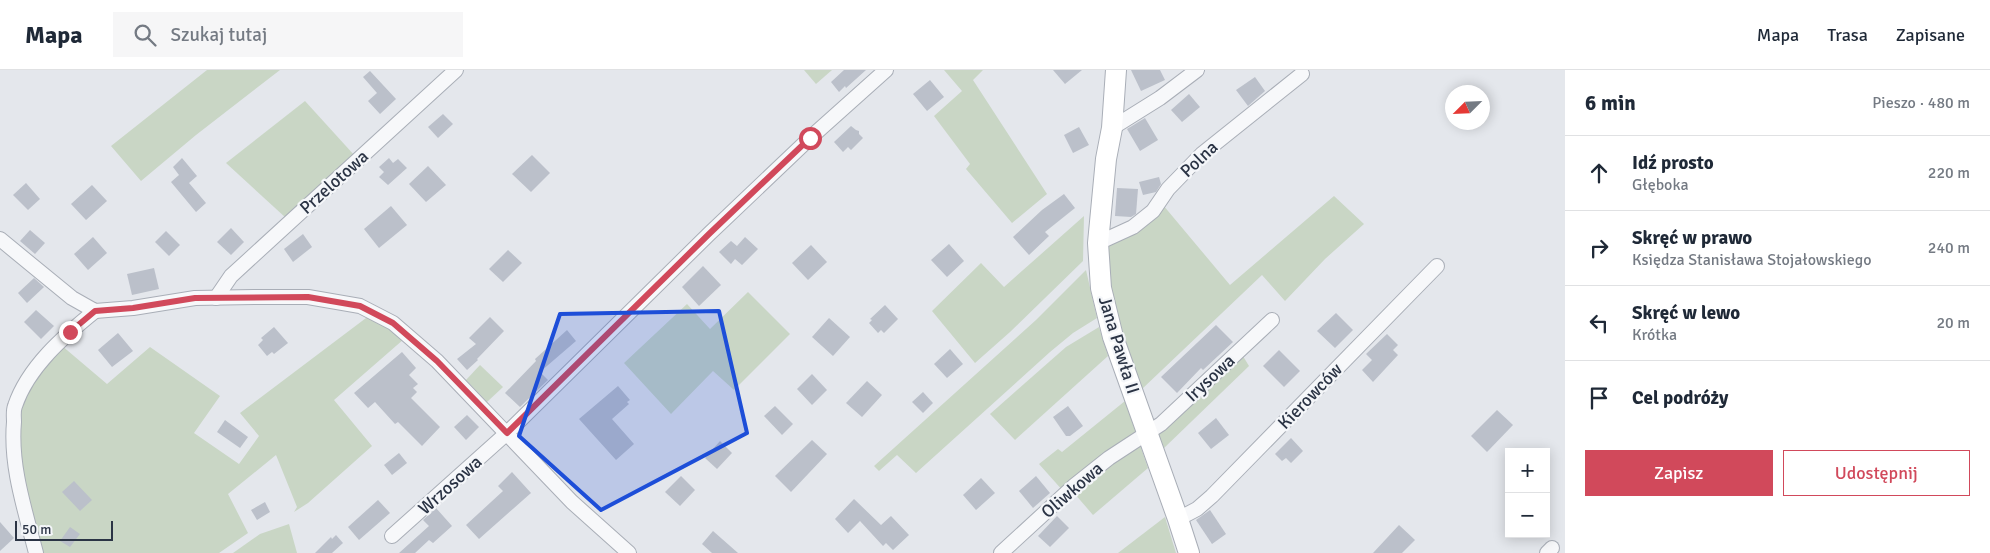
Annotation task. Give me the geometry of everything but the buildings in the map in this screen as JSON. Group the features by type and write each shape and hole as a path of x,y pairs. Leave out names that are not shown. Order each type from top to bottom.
{"street":[{"name":"Przelotowa","path":"216,298 231,276 456,70"},
{"name":"Wrzosowa","path":"392,536 507,433 709,234 810,138 886,70"},
{"name":"Jana Pawła II","path":"1116,70 1112,128 1106,159 1098,243 1101,288 1113,337 1178,519 1188,553"},
{"path":"1112,128 1160,98 1198,70"},
{"name":"Polna","path":"1098,243 1133,226 1153,211 1168,189 1202,154 1302,74"},
{"path":"0,239 72,298 95,311 133,308 195,298 308,297 360,306 393,323 437,361 572,502 629,553"},
{"name":"Kierowców","path":"1178,519 1197,509 1212,496 1437,266"},
{"path":"36,553 22,501 12,443 14,407 32,371 70,332 95,311"},
{"name":"Irysowa","path":"1147,433 1161,424 1272,320"},
{"name":"Oliwkowa","path":"1001,553 1075,485 1109,458 1147,433"}],"highlighted area":[{"path":"719,311 747,433 601,510 519,436 560,314"}],"green space":[{"path":"207,70 280,70 196,135 141,181 111,146"},
{"path":"804,70 832,70 816,84"},
{"path":"944,70 983,70 973,80 1047,194 1012,223 966,169 970,164 934,116 962,91"},
{"path":"305,101 355,156 286,218 226,163"},
{"path":"1334,196 1364,224 1325,259 1285,301 1262,275 1142,389 1115,313 1103,243 1163,205 1230,285"},
{"path":"1084,216 1083,261 975,363 932,311 981,263 1004,287"},
{"path":"1086,270 1097,318 1073,333 1050,352 916,473 897,455 879,471 874,466 1036,320"},
{"path":"748,292 790,334 734,390 713,371 671,414 624,363 687,304 710,329"},
{"path":"370,315 387,324 404,339 334,400 372,446 308,503 294,512 297,507 276,455 228,494 248,533 219,553 40,553 25,500 17,409 34,374 61,345 107,384 150,347 220,396 194,433 239,464 259,436 240,413"},
{"path":"1099,327 1108,356 1015,440 990,414 1066,347"},
{"path":"1241,353 1249,366 1163,449 1159,435 1160,430"},
{"path":"480,365 503,387 487,402 466,380"},
{"path":"1125,401 1137,436 1064,492 1039,464 1058,449 1062,452"},
{"path":"1139,442 1148,468 1093,515 1074,493"},
{"path":"1165,517 1176,553 1118,553"},
{"path":"289,524 297,553 233,553 260,534"}],"route":[{"path":"70,332 95,311 133,308 195,298 308,297 360,306 393,323 437,361 479,402 507,433 709,234 810,138"}]}
